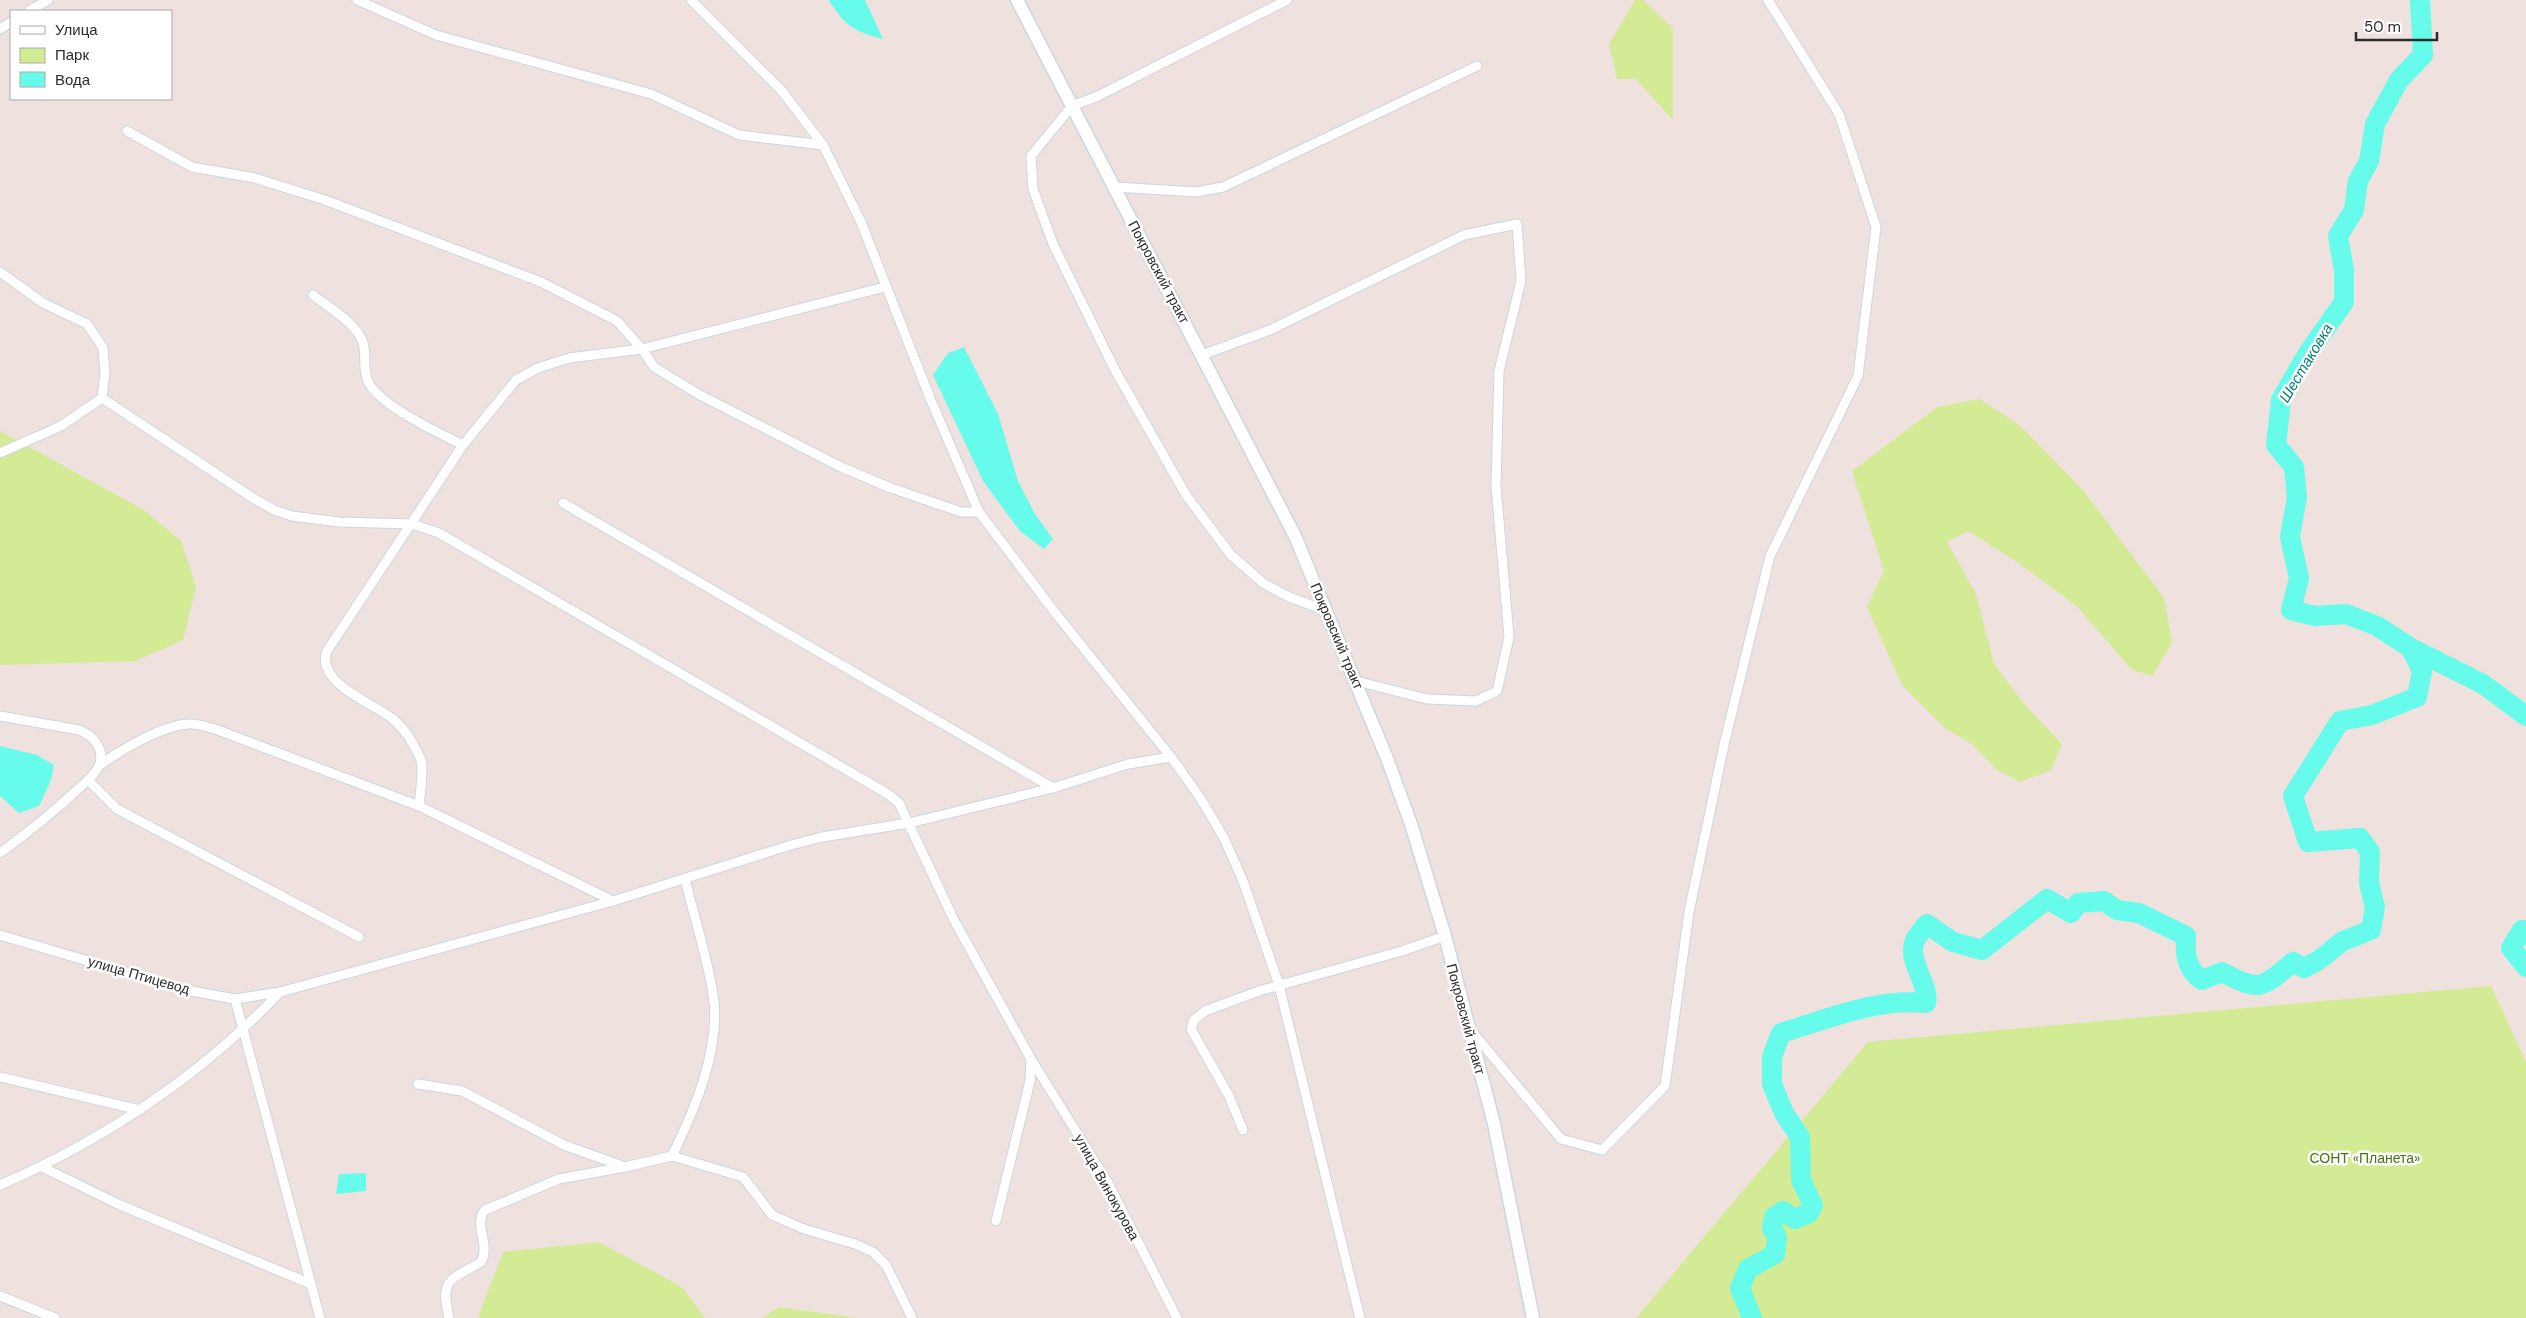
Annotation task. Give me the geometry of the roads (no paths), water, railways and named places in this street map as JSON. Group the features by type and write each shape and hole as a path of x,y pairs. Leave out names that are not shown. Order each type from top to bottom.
{"main road":[{"name":"Покровский тракт","path":"1017,0 1295,536 1356,681 1411,824 1445,936 1496,1132 1533,1318"}],"street":[{"path":"31,10 48,0"},
{"path":"357,0 436,34 651,94 738,135 824,145"},
{"path":"691,0 782,91 824,145 861,222 885,286 979,512 1053,610 1171,757 1199,796 1224,838 1243,881 1279,985 1360,1318"},
{"path":"1286,0 1098,96 1072,106 1031,156 1033,189 1053,244 1115,370 1186,495 1231,555 1264,582 1288,597 1327,611"},
{"path":"1469,1027 1562,1139 1602,1150 1666,1086 1689,912 1724,745 1770,556 1858,376 1876,227 1839,114 1768,0"},
{"path":"1115,187 1196,192 1223,187 1477,66"},
{"path":"126,131 192,167 255,178 316,198 541,282 617,321 642,349 654,368 698,394 841,467 934,504 961,512 979,512"},
{"path":"1202,355 1270,330 1464,235 1517,224 1520,281 1499,371 1496,486 1509,637 1497,691 1476,701 1427,699 1356,681"},
{"path":"0,272 43,303 87,324 102,348 106,373 102,398 61,426 0,453"},
{"path":"419,806 422,762 404,731 392,719 350,693 327,670 323,660 327,650 463,445 516,380 538,368 569,358 642,349 885,286"},
{"path":"313,295 358,332 364,344 364,364 368,382 384,400 424,426 463,445"},
{"name":"улица Винокурова","path":"102,398 274,510 292,516 339,522 412,524 439,533 888,794 899,803 954,920 1031,1059 1108,1183 1177,1318"},
{"path":"563,504 1053,788"},
{"path":"0,716 88,733 97,742 99,766"},
{"path":"0,853 38,826 88,780 99,766 120,749 188,724 215,729 419,806 613,901"},
{"name":"улица Птицевод","path":"0,934 186,990 235,999 280,992 613,901 822,837 909,823 1053,788 1128,764 1171,757"},
{"path":"88,780 117,809 359,937"},
{"path":"672,1156 701,1089 711,1051 714,1003 685,879"},
{"path":"1244,1130 1229,1096 1190,1029 1194,1020 1205,1011 1279,985 1402,951 1445,936"},
{"path":"0,1185 42,1167 140,1110 244,1030 280,992"},
{"path":"235,999 320,1318"},
{"path":"996,1221 1030,1081 1031,1059"},
{"path":"0,1077 140,1110"},
{"path":"418,1084 462,1091 564,1145 625,1167"},
{"path":"449,1318 444,1290 448,1283 481,1262 484,1257 485,1250 480,1219 485,1210 559,1179 672,1156 743,1177 772,1216 804,1229 855,1244 873,1252 886,1266 912,1318"},
{"path":"42,1167 120,1205 311,1284"},
{"path":"0,1296 56,1318"}],"water":[{"path":"829,0 865,0 883,39 857,30 845,22"},
{"path":"964,347 998,414 1018,481 1035,514 1053,539 1044,549 1020,531 983,481 933,375 948,353"},
{"path":"0,746 37,755 54,765 51,780 39,806 19,813 0,796"},
{"path":"366,1173 366,1191 336,1194 339,1174"}],"waterway":[{"name":"Шестаковка","path":"2420,0 2423,55 2399,80 2375,124 2369,161 2358,181 2354,210 2338,236 2344,270 2344,302 2308,353 2281,400 2276,445 2294,467 2297,497 2290,537 2299,578 2291,610 2315,616 2346,614 2377,626 2411,648 2483,684 2526,716"},
{"path":"1752,1318 1740,1288 1748,1269 1775,1254 1777,1237 1772,1228 1774,1217 1783,1211 1795,1219 1809,1213 1813,1205 1801,1180 1800,1137 1784,1113 1772,1084 1772,1057 1781,1033 1834,1016 1871,1007 1907,1002 1926,1003 1925,988 1913,956 1913,948 1916,938 1927,924 1953,942 1982,950 2047,899 2071,913 2078,903 2104,901 2117,910 2139,913 2186,936 2188,961 2193,971 2202,980 2222,972 2253,985 2260,985 2274,978 2293,962 2304,968 2319,960 2343,941 2371,930 2375,907 2369,883 2370,852 2360,838 2308,842 2293,796 2340,721 2372,715 2417,697 2422,671 2411,648"},
{"name":"Шестаковка","path":"2526,930 2522,930 2511,948 2526,967"}],"park label":[{"name":"СОНТ «Планета»","path":"2365,1158"}]}
